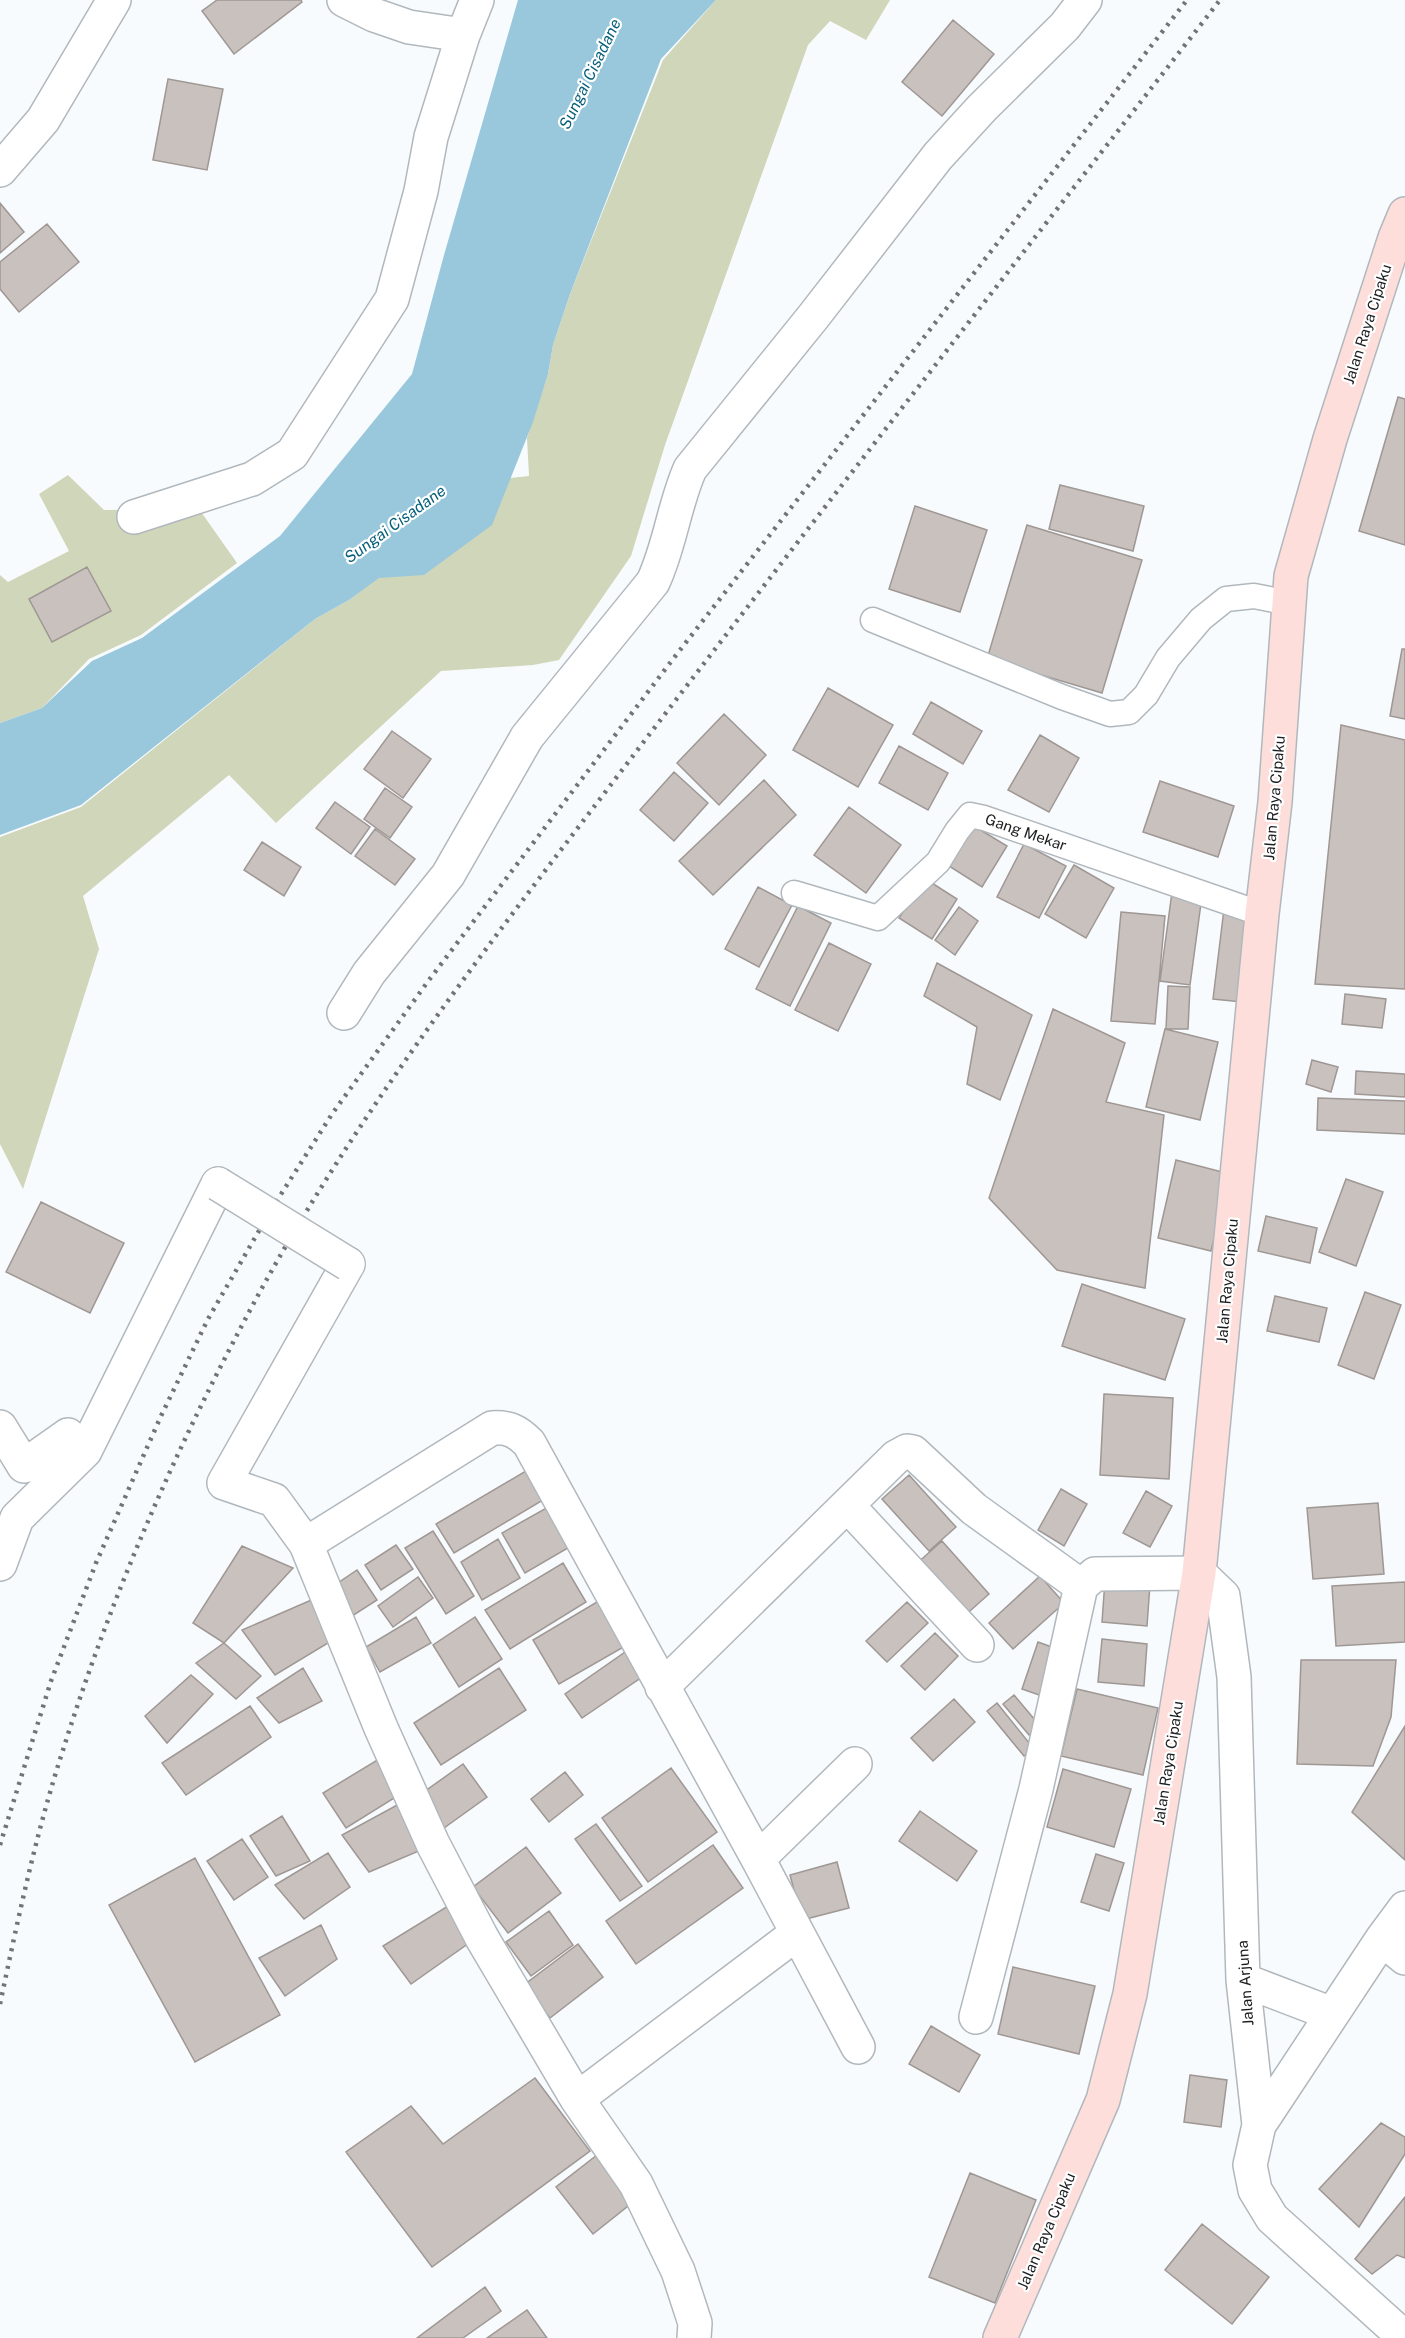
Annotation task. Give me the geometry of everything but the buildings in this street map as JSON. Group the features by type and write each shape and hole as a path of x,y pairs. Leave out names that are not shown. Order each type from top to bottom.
{"street":[{"path":"0,170 43,120 114,0"},
{"path":"344,0 374,15 409,27 463,34"},
{"path":"134,517 252,479 292,454 392,299 421,191 431,137 463,34 477,0"},
{"path":"344,1013 369,973 448,875 527,738 653,582 662,562 682,489 690,469 813,317 938,156 982,108 1065,26 1085,0"},
{"name":"Jalan Raya Cipaku","path":"1000,2338 1103,2100 1128,2005 1199,1573 1262,914 1275,802 1291,576 1330,439 1395,238 1405,214"},
{"path":"0,1564 17,1518 85,1451 218,1184 348,1264 224,1483 274,1500 306,1544 381,1728 433,1844 482,1938 577,2099 636,2184 678,2271 695,2323 694,2338"},
{"path":"0,1427 24,1466 68,1436 85,1451"},
{"path":"306,1544 492,1428 506,1427 518,1432 529,1443 758,1859 858,2047"},
{"path":"662,1687 896,1457 908,1451 913,1452 974,1509 1081,1586"},
{"path":"848,1506 977,1645"},
{"path":"976,2018 1036,1789 1081,1586 1095,1574 1199,1573"},
{"name":"Jalan Arjuna","path":"1199,1573 1223,1596 1234,1677 1243,1980 1258,2125 1250,2165 1255,2190 1272,2218 1405,2338"},
{"path":"758,1859 855,1764"},
{"path":"1258,2125 1332,2014 1393,1949 1405,1908"},
{"path":"577,2099 796,1934"},
{"path":"1243,1980 1332,2014"}],"lane":[{"path":"873,620 1062,697 1110,714 1129,712 1146,695 1168,658 1201,619 1226,599 1254,596 1288,603"},
{"name":"Gang Mekar","path":"794,893 878,918 938,862 970,815 1262,914"}],"green space":[{"path":"716,0 890,0 866,40 830,21 808,45 665,445 631,556 559,660 533,665 441,671 276,823 229,775 83,896 99,949 23,1189 0,1144 0,837 81,807 315,619 349,600 510,478 529,476 527,438 548,374 553,345 570,294 663,60"},
{"path":"68,475 104,510 199,509 237,563 141,635 89,659 42,708 0,723 0,575 8,582 69,551 39,494"}],"water":[{"name":"Sungai Cisadane","path":"518,0 716,0 661,59 570,294 553,345 548,374 533,422 492,525 424,575 379,578 349,600 315,619 81,805 0,835 0,723 42,708 92,661 142,638 280,536 412,374"}],"railway":[{"path":"0,1845 51,1681 96,1563 161,1416 208,1319 271,1210 332,1114 429,980 673,659 1187,0"},
{"path":"0,2004 44,1813 99,1643 141,1537 212,1383 281,1254 327,1178 376,1103 480,957 786,558 1220,0"}]}
